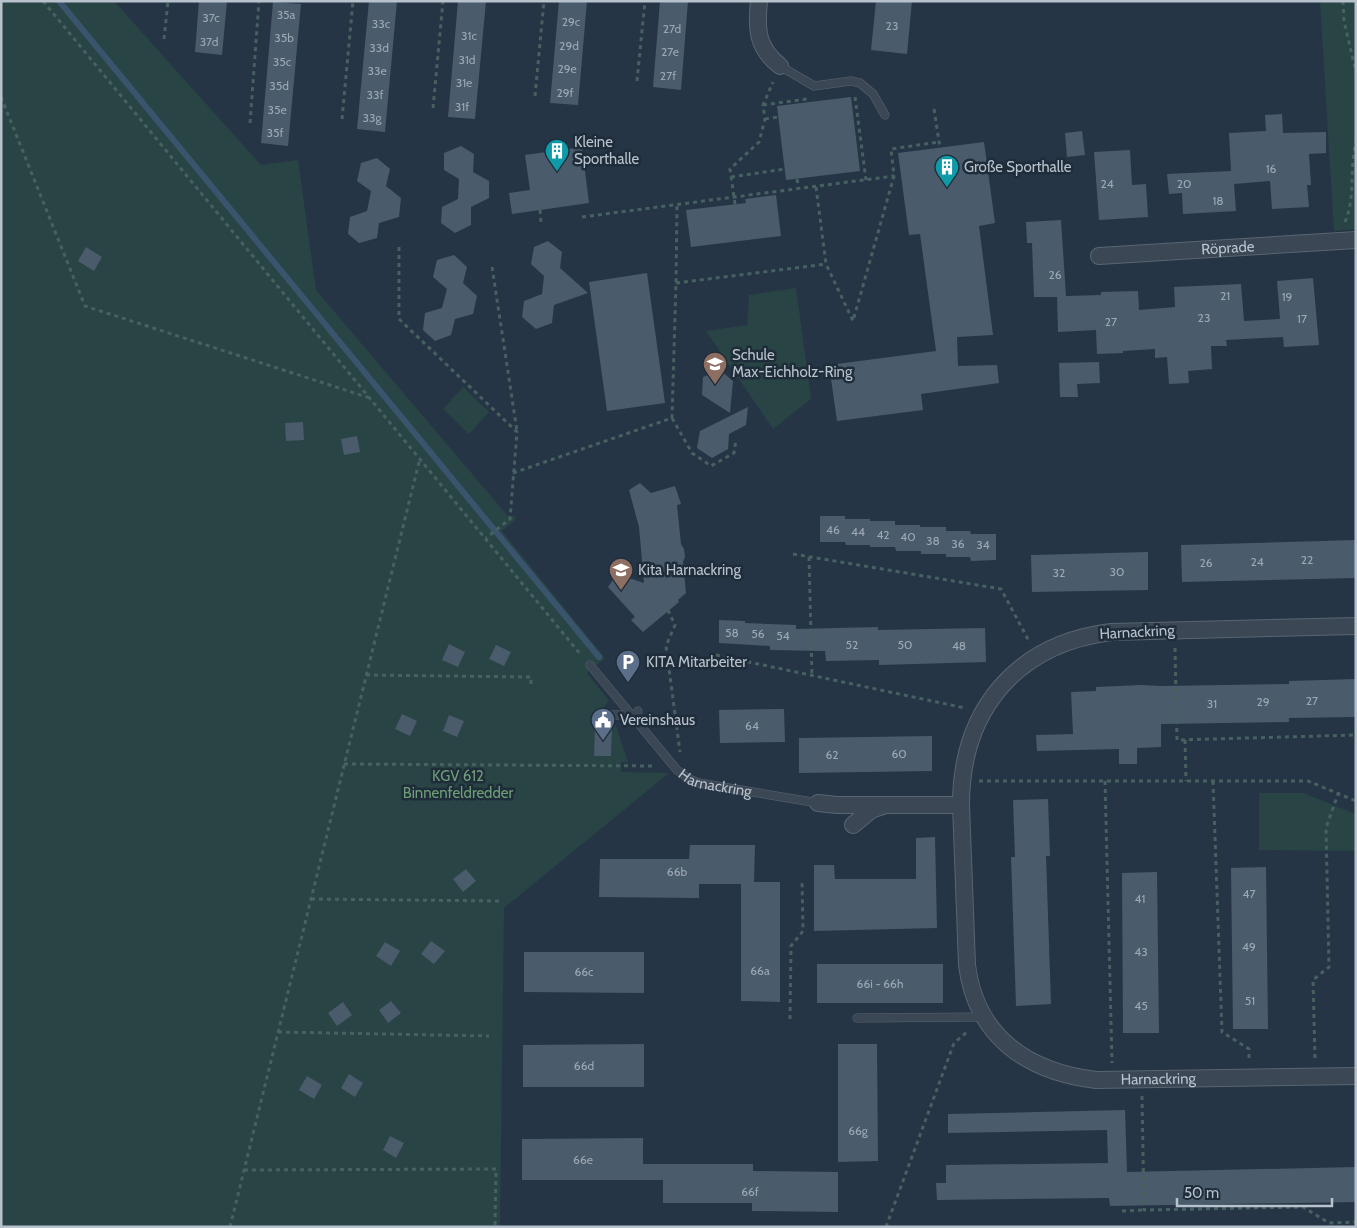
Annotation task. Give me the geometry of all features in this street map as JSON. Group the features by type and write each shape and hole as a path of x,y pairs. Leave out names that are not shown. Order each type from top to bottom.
{"street":[{"path":"759,1 758,32 763,48 770,58 780,66"},
{"name":"Röprade","path":"1099,256 1351,240"},
{"name":"Harnackring","path":"1356,626 1129,630 1094,634 1071,641 1037,656 992,696 974,728 966,754 961,781 967,966 972,990 983,1017 1010,1047 1034,1063 1066,1076 1096,1080 1356,1076"},
{"name":"Harnackring","path":"818,803 961,805"},
{"name":"Harnackring","path":"853,825 872,810 890,805"}],"lane":[{"path":"780,66 814,86 851,82 860,83 873,94 885,115"},
{"name":"Harnackring","path":"590,666 602,674 634,718 680,773 700,783 818,803"},
{"path":"601,715 634,718 638,711"},
{"path":"857,1018 983,1017"}],"path":[{"path":"43,1 590,666"},
{"path":"164,39 168,1"},
{"path":"250,122 259,1"},
{"path":"342,119 353,1"},
{"path":"433,108 443,1"},
{"path":"535,96 544,1"},
{"path":"637,80 645,1"},
{"path":"1343,1 1344,21 1356,72"},
{"path":"735,204 730,169 759,142 765,119 763,105 780,66"},
{"path":"854,93 866,180"},
{"path":"1,96 85,306 371,399"},
{"path":"763,105 785,104 811,98"},
{"path":"934,109 940,148"},
{"path":"765,119 778,117"},
{"path":"816,187 826,264 853,320 894,176 891,149 939,142"},
{"path":"1351,240 1344,223 1349,213 1353,188 1352,169 1356,142"},
{"path":"731,177 785,169"},
{"path":"582,217 894,176"},
{"path":"797,179 799,189"},
{"path":"677,205 672,418 692,452 711,466 734,453 736,439"},
{"path":"540,210 542,222"},
{"path":"398,247 399,320 517,432"},
{"path":"676,283 826,264"},
{"path":"486,538 510,519 517,432 492,267"},
{"path":"514,473 672,418"},
{"path":"230,1227 420,458"},
{"path":"793,554 1001,590 1037,656"},
{"path":"809,557 812,675"},
{"path":"668,610 675,625 666,646 679,745"},
{"path":"1175,630 1177,740 1356,735"},
{"path":"716,655 983,711"},
{"path":"366,675 532,677 531,686"},
{"path":"1185,740 1186,781"},
{"path":"344,764 674,766"},
{"path":"961,781 1308,781 1356,802"},
{"path":"1105,781 1113,1081"},
{"path":"1213,781 1222,1032 1249,1049 1250,1078"},
{"path":"1316,1076 1313,980 1329,967 1326,828 1338,794"},
{"path":"790,1019 790,946 803,931 802,880"},
{"path":"311,899 502,901"},
{"path":"886,1227 954,1043 983,1017"},
{"path":"278,1032 488,1036"},
{"path":"1142,1080 1144,1210"},
{"path":"244,1170 496,1169 495,1227"},
{"path":"1122,1211 1303,1207 1329,1223 1356,1222"}],"green space":[{"name":"KGV 612 Binnenfeldredder","path":"1,1 114,1 261,165 298,160 316,290 507,515 516,517 502,531 605,658 587,673 609,701 601,710 601,720 614,720 628,762 621,762 621,772 669,773 504,908 500,1227 1,1227"},
{"path":"1320,1 1356,1 1356,229 1334,231"},
{"path":"796,288 811,399 773,429 706,331 747,325 749,295"},
{"path":"463,387 489,412 469,434 443,409"},
{"path":"1259,793 1303,793 1356,814 1356,851 1259,850"}],"building":[{"path":"199,1 227,1 222,55 195,52"},
{"path":"369,1 397,1 385,132 357,129"},
{"path":"458,1 486,1 475,119 448,117"},
{"path":"559,1 587,1 578,105 550,103"},
{"path":"660,1 688,1 681,90 653,87"},
{"path":"876,1 912,1 907,54 871,50"},
{"path":"273,2 301,4 288,146 261,143"},
{"path":"851,97 860,171 786,180 777,106"},
{"path":"1282,114 1283,133 1326,132 1326,153 1309,154 1311,185 1307,185 1309,207 1272,209 1270,181 1234,184 1236,211 1183,214 1182,193 1169,194 1167,174 1231,171 1229,133 1266,131 1265,115"},
{"path":"1082,131 1085,155 1067,157 1065,133"},
{"path":"984,142 995,223 979,226 993,335 957,337 958,366 997,365 999,383 921,394 923,410 837,421 829,365 936,351 920,234 909,235 898,153"},
{"path":"461,146 474,154 473,172 489,181 489,198 471,207 471,225 455,233 441,223 442,207 458,199 459,179 444,170 444,153"},
{"name":"Kleine Sporthalle","path":"582,147 589,203 512,214 509,193 530,190 525,155"},
{"path":"1130,150 1132,185 1146,184 1148,217 1099,220 1094,152"},
{"path":"377,158 390,169 386,186 401,198 399,217 379,223 377,238 359,243 348,234 350,217 367,211 371,191 357,181 361,163"},
{"path":"776,195 781,236 691,247 686,210 746,203 745,199"},
{"path":"1061,220 1066,296 1101,295 1101,292 1138,291 1139,310 1175,307 1174,287 1241,284 1244,321 1280,319 1277,281 1313,278 1319,345 1284,347 1283,337 1226,340 1227,346 1211,346 1212,369 1188,371 1189,383 1169,384 1167,357 1155,358 1155,349 1097,354 1096,330 1058,332 1057,297 1034,297 1032,243 1027,243 1026,222"},
{"path":"548,241 562,252 560,268 588,293 554,305 552,323 536,329 522,317 524,301 542,294 544,276 531,264 534,247"},
{"path":"86,247 102,257 94,271 78,261"},
{"path":"454,255 467,267 463,283 477,296 473,314 455,319 451,335 435,341 423,330 425,313 442,308 447,289 433,277 437,260"},
{"path":"647,273 665,403 607,411 589,282"},
{"path":"1099,362 1100,383 1077,384 1078,397 1060,397 1059,363"},
{"path":"720,370 733,381 730,413 702,395 703,377"},
{"path":"748,407 746,425 729,434 728,449 712,458 697,448 700,431"},
{"path":"303,422 304,440 286,441 285,423"},
{"path":"357,436 360,452 344,455 341,439"},
{"path":"640,483 651,493 675,486 681,504 677,505 681,544 685,557 683,562 686,593 678,600 679,602 643,632 631,620 635,617 608,587 617,574 644,583 639,527 629,490"},
{"path":"820,516 845,516 845,519 870,519 870,521 895,521 895,525 946,527 946,531 996,534 996,560 971,561 970,557 946,557 946,554 921,554 921,551 896,551 895,547 846,545 845,542 820,542"},
{"path":"1356,540 1356,578 1182,582 1181,545"},
{"path":"1148,552 1148,590 1032,592 1031,555"},
{"path":"719,620 796,625 796,629 878,627 878,630 985,628 986,662 879,665 879,660 826,661 825,651 770,650 770,646 719,643"},
{"path":"449,644 465,652 458,667 442,660"},
{"path":"496,645 511,652 504,666 489,659"},
{"path":"1356,679 1356,717 1289,718 1289,722 1161,724 1161,747 1137,748 1137,764 1119,764 1119,749 1037,751 1036,735 1073,734 1071,692 1096,691 1096,687 1289,684 1289,681"},
{"path":"784,709 785,742 720,743 719,710"},
{"path":"402,714 417,721 410,736 395,729"},
{"path":"449,715 464,721 457,737 443,731"},
{"name":"Vereinshaus","path":"595,726 612,727 611,756 594,756"},
{"path":"932,736 932,771 799,773 799,738"},
{"path":"1048,799 1050,856 1046,856 1051,1004 1016,1006 1011,857 1015,857 1013,800"},
{"path":"935,837 937,928 814,931 814,865 834,865 835,879 916,879 916,838"},
{"path":"690,845 755,845 754,882 780,882 780,1002 741,1001 741,884 699,884 699,898 599,897 600,859 689,859"},
{"path":"1266,867 1268,1029 1233,1029 1231,868"},
{"path":"466,869 476,881 463,892 453,879"},
{"path":"1157,872 1159,1033 1123,1033 1122,873"},
{"path":"431,941 445,951 434,964 421,954"},
{"path":"385,942 400,951 391,966 376,956"},
{"path":"524,952 644,952 644,993 524,992"},
{"path":"817,964 943,964 943,1003 817,1003"},
{"path":"391,1001 401,1013 388,1023 379,1010"},
{"path":"343,1002 352,1015 337,1026 328,1013"},
{"path":"644,1044 644,1087 523,1087 523,1045"},
{"path":"838,1044 877,1044 878,1161 838,1162"},
{"path":"349,1074 363,1083 355,1097 341,1088"},
{"path":"307,1076 322,1085 314,1099 299,1090"},
{"path":"1125,1110 1127,1172 1356,1167 1356,1202 1110,1206 1109,1198 937,1200 936,1183 946,1183 946,1165 1108,1163 1107,1130 948,1133 948,1114"},
{"path":"390,1136 404,1143 396,1158 383,1150"},
{"path":"643,1138 643,1164 753,1164 753,1171 838,1172 838,1212 752,1211 752,1203 663,1203 663,1180 522,1180 522,1139"}],"waterway":[{"path":"59,1 599,657"}],"place":[{"name":"Kleine Sporthalle","path":"557,172"},
{"name":"Große Sporthalle","path":"947,188"},
{"name":"Schule Max-Eichholz-Ring","path":"715,385"},
{"name":"Kita Harnackring","path":"621,591"},
{"name":"KITA Mitarbeiter","path":"628,683"},
{"name":"Vereinshaus","path":"603,741"}]}
